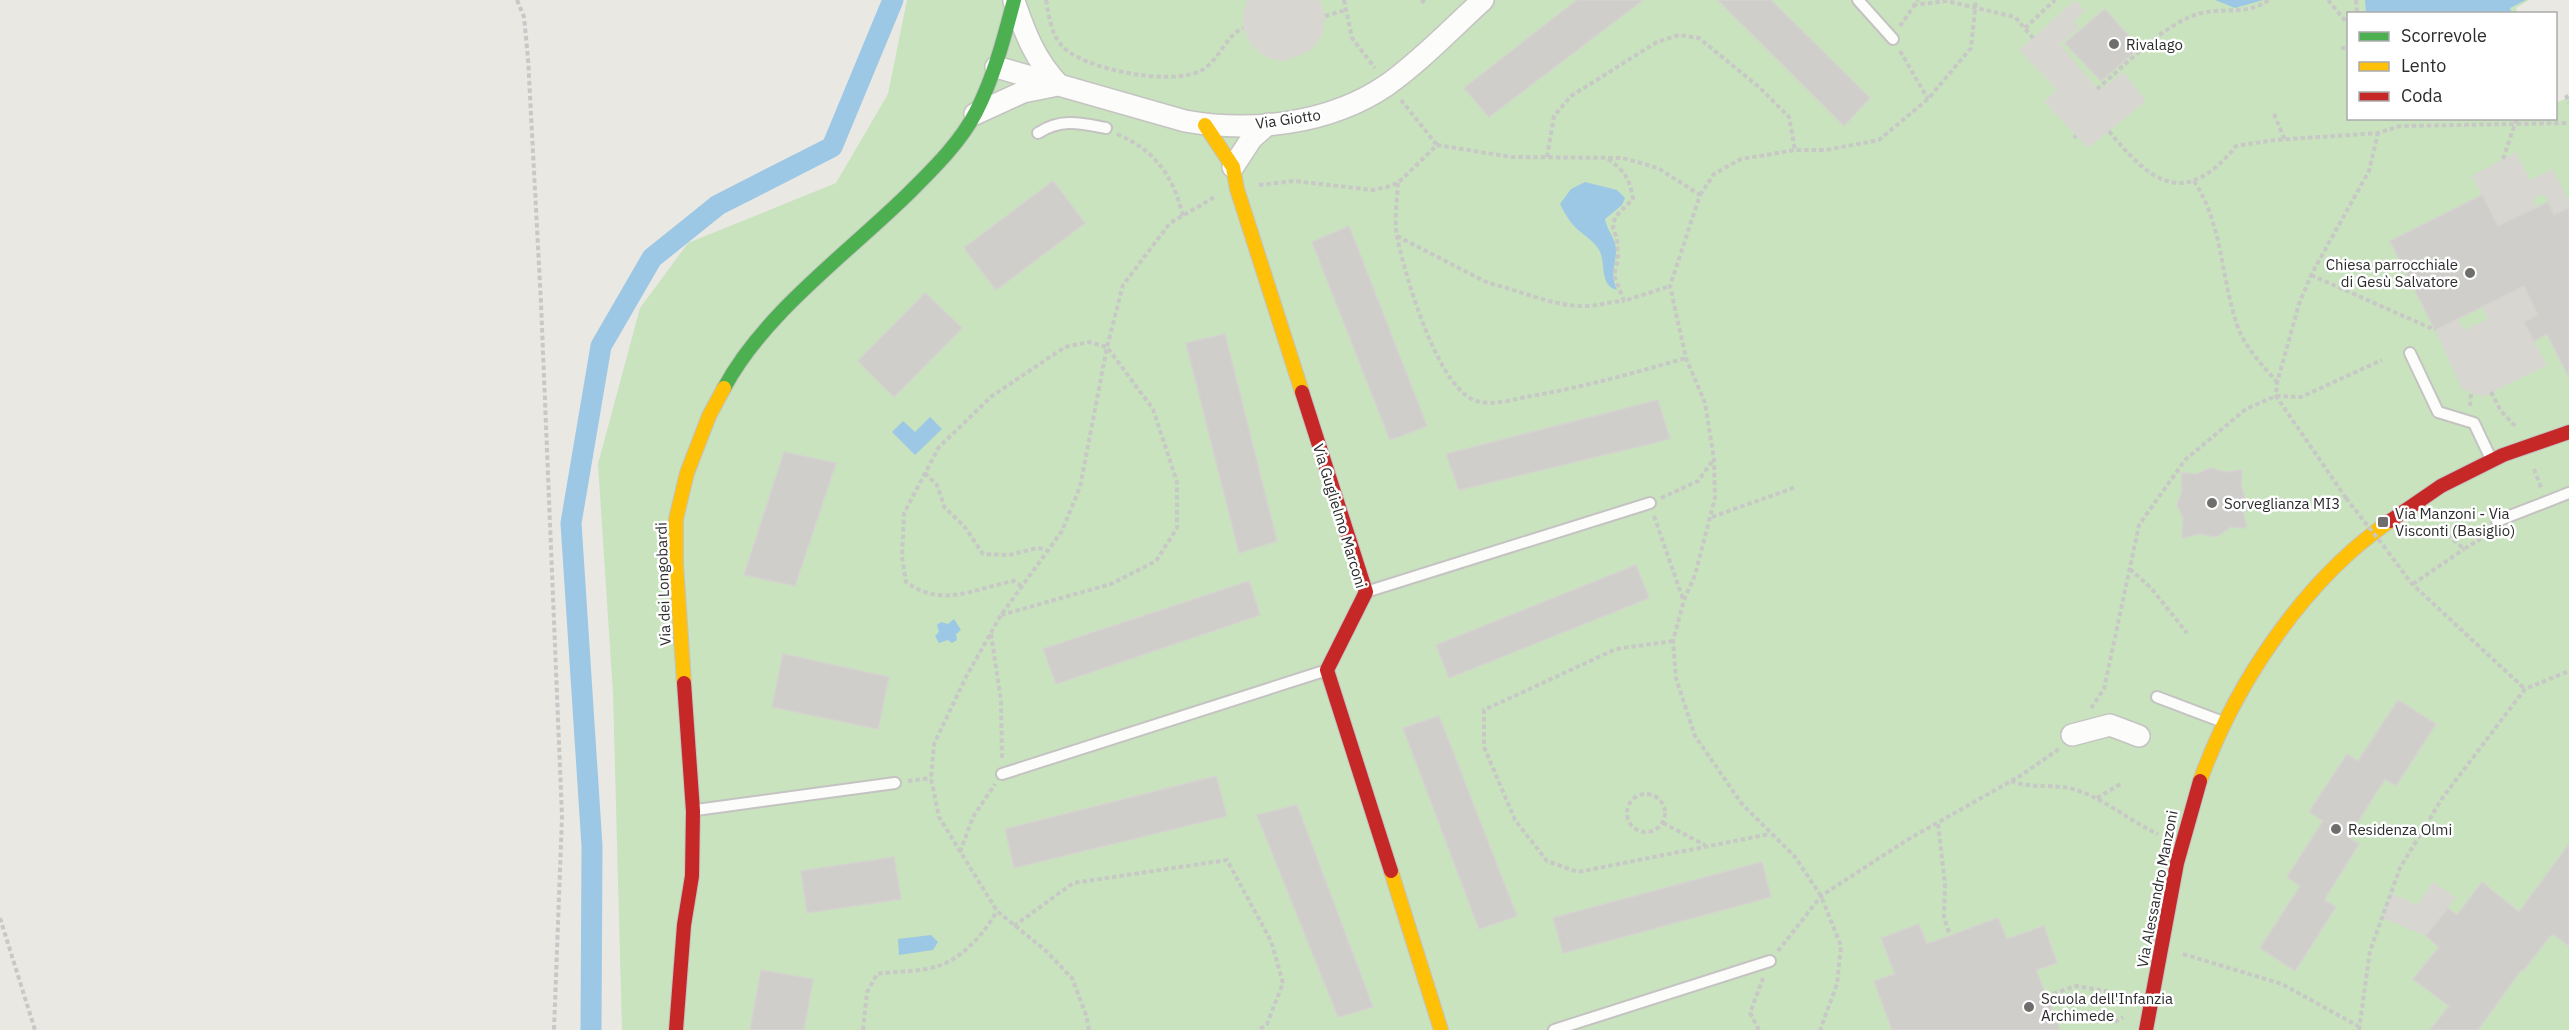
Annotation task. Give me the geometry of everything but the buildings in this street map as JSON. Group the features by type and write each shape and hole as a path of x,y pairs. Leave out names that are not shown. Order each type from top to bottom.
{"street":[{"path":"1014,0 1033,53 1059,85"},
{"name":"Via dei Longobardi","path":"676,1030 684,925 692,876 693,811 676,564 676,519 687,473 709,416 731,375 765,327 867,234 937,165 975,114 996,67 1014,0"},
{"name":"Via Giotto","path":"996,67 1114,102 1205,125 1268,124 1320,116 1351,106 1388,84 1483,0"},
{"name":"Via Giotto","path":"975,114 1023,92 1059,85"},
{"path":"1233,167 1252,138 1268,124"},
{"name":"Via Guglielmo Marconi","path":"1205,125 1233,167 1237,189 1366,592 1327,670"},
{"name":"Via Alessandro Manzoni","path":"2146,1030 2188,816 2205,762 2223,722 2254,667 2301,602 2357,547 2434,489 2491,459 2569,432"},
{"path":"1327,670 1441,1030"},
{"path":"2072,735 2110,725 2139,736"}],"lane":[{"path":"1857,0 1893,39"},
{"path":"1038,133 1050,125 1070,121 1106,128"},
{"path":"2410,353 2438,412 2474,423 2491,459"},
{"path":"2497,521 2569,493"},
{"path":"1366,592 1650,503"},
{"path":"1002,774 1327,670"},
{"path":"2157,697 2223,722"},
{"path":"693,811 895,783"},
{"path":"1554,1030 1770,961"}],"path":[{"path":"517,0 524,17 541,303 562,817 554,1030"},
{"path":"1046,0 1051,27 1061,45 1079,60 1122,72 1172,75 1198,72 1220,55 1234,33 1243,28"},
{"path":"1421,0 1427,4"},
{"path":"1917,0 1893,39 1928,99"},
{"path":"1820,1030 1837,984 1841,946 1821,896 1795,857 1742,804 1695,736 1676,678 1673,641 1684,600 1695,575 1712,517 1714,459 1705,403 1686,358 1670,286 1701,195 1714,174 1740,159 1795,150 1826,150 1879,140 1928,99 1971,48 1976,0"},
{"path":"2025,28 2055,0"},
{"path":"2097,89 2180,22 2203,13 2243,12 2269,0"},
{"path":"2328,0 2347,22"},
{"path":"1913,6 1947,1 2015,17 2033,38"},
{"path":"1325,16 1346,10"},
{"path":"1547,157 1554,116 1571,96 1657,42 1679,35 1699,38 1760,87 1789,117 1795,150"},
{"path":"2341,48 2347,48"},
{"path":"2566,95 2569,103"},
{"path":"2274,114 2285,140"},
{"path":"2432,120 2437,124"},
{"path":"2503,159 2516,120"},
{"path":"2109,131 2146,172 2178,184 2194,181 2219,167 2236,147 2285,140 2378,133 2400,126 2569,123"},
{"path":"1106,128 1142,148 1163,168 1174,184 1183,216"},
{"path":"2378,133 2369,171 2311,275 2299,304 2277,383 2276,396 2346,498 2412,584 2524,689"},
{"path":"1089,1030 1086,1015 1072,978 1045,950 998,911 959,852 939,817 931,778 934,744 966,677 1001,615 1046,549 1062,531 1080,487 1107,347 1123,285 1170,223 1218,195 1237,189 1294,181 1373,190 1398,183 1437,145 1511,157 1623,158 1659,168 1701,195"},
{"path":"1607,158 1622,169 1631,183 1633,199 1615,218 1613,228 1617,239 1618,260 1614,275 1623,301"},
{"path":"2194,181 2205,197 2214,222 2236,323 2255,356 2277,383"},
{"path":"1398,183 1397,235 1420,312 1438,358 1460,392 1479,402 1496,402 1596,385 1686,358"},
{"path":"1397,235 1488,284 1503,286 1521,295 1587,306 1623,301 1670,286"},
{"path":"2311,275 2435,330"},
{"path":"1001,615 1111,584 1156,561 1177,528 1177,482 1153,409 1107,347 1089,342 1065,347 992,396 939,447 904,513 902,557 906,582 919,591 935,596 961,595 1014,581 1021,586"},
{"path":"1821,896 1907,840 2012,781 2065,745 2104,689 2139,525 2185,460 2246,410 2276,396 2301,397 2382,360"},
{"path":"1684,600 1650,503 1698,481 1714,459"},
{"path":"925,474 937,485 945,508 964,526 982,554 1009,555 1037,548 1046,549"},
{"path":"1712,517 1796,487"},
{"path":"2412,584 2496,530 2497,521"},
{"path":"2410,537 2425,531 2443,531 2464,549"},
{"path":"2130,569 2151,588 2187,633"},
{"path":"959,852 973,817 1002,774 1001,701 991,634"},
{"path":"1673,641 1616,649 1484,710 1484,747 1515,820 1547,861 1578,872 1771,834"},
{"path":"2162,950 2190,955 2282,984 2359,1028 2370,951 2400,868 2443,797 2524,689 2569,671"},
{"path":"895,783 931,778"},
{"path":"2012,781 2020,784 2073,789 2097,798 2133,823 2163,836"},
{"path":"2097,798 2121,783"},
{"path":"1641,795 1657,798 1664,808 1663,823 1651,832 1638,831 1632,827 1627,814 1632,800 1641,795"},
{"path":"1663,823 1706,845"},
{"path":"1938,824 1945,884 1944,918 1950,935"},
{"path":"1014,926 1073,883 1227,860 1271,941 1283,983 1267,1024 1259,1030"},
{"path":"863,1030 865,998 877,974 941,965 970,946 988,928 998,911"},
{"path":"0,918 34,1030"},
{"path":"2046,996 2076,987 2128,996 2129,987"}],"green space":[{"path":"907,0 2529,0 2516,8 2518,12 2347,12 2347,120 2557,120 2557,100 2558,102 2569,97 2569,1030 622,1030 613,694 598,464 640,308 688,243 836,183 888,94"}],"shaded area":[{"path":"1247,0 1320,0 1325,16 1324,29 1319,41 1310,51 1285,61 1271,59 1258,52 1249,42 1243,28 1243,14"},
{"path":"2075,0 2085,11 2074,21 2079,27 2060,44 2099,91 2123,72 2146,101 2088,148 2044,102 2057,90 2019,50"},
{"path":"2516,152 2530,180 2553,169 2569,202 2569,208 2554,215 2544,194 2533,199 2536,207 2525,213 2532,227 2505,240 2472,176"},
{"path":"2547,267 2538,315 2524,322 2547,365 2482,397 2462,389 2435,330 2458,319 2464,330 2488,319 2482,307 2523,287"},
{"path":"2433,882 2456,897 2426,936 2382,918 2391,893 2417,905"}],"water":[{"path":"2215,0 2263,0 2235,8"},
{"path":"2365,0 2526,0 2510,8 2511,12 2366,12"},
{"path":"1585,182 1617,190 1625,198 1622,205 1605,219 1616,248 1613,275 1617,290 1608,285 1606,281 1599,250 1573,225 1560,204 1571,189"},
{"path":"930,417 942,429 915,455 892,432 903,421 915,432"},
{"path":"954,619 961,630 956,634 957,640 952,643 948,640 939,643 935,636 939,632 937,625 941,622 948,624"},
{"path":"931,935 938,942 933,950 899,955 898,939"}],"waterway":[{"path":"591,1030 592,846 571,523 601,346 652,258 718,205 832,147 893,0"}],"traffic: fast":[{"path":"724,388 761,334 784,309 909,193 946,155 962,134 976,112 988,85 1014,0"}],"traffic: slow":[{"path":"1205,125 1233,167 1237,189 1302,392"},
{"path":"684,683 676,564 676,519 687,473 709,416 724,388"},
{"path":"2200,781 2232,708 2276,637 2329,573 2359,545 2390,521"},
{"path":"1391,871 1441,1030"}],"traffic: jam":[{"path":"1302,392 1366,592 1327,670 1391,871"},
{"path":"2390,521 2441,486 2503,455 2569,432"},
{"path":"676,1030 684,925 692,876 693,811 684,683"},
{"path":"2146,1030 2177,863 2200,781"}],"place":[{"name":"Rivalago","path":"2114,44"},
{"name":"Chiesa parrocchiale di Gesù Salvatore","path":"2470,273"},
{"name":"Sorveglianza MI3","path":"2212,503"},
{"name":"Via Manzoni - Via Visconti (Basiglio)","path":"2383,522"},
{"name":"Residenza Olmi","path":"2336,829"},
{"name":"Scuola dell'Infanzia Archimede","path":"2029,1007"}]}
